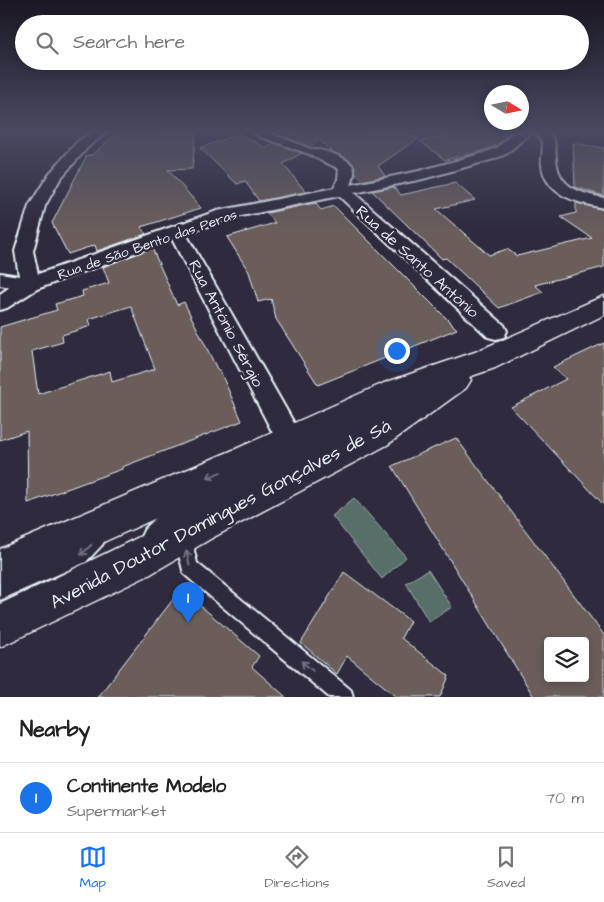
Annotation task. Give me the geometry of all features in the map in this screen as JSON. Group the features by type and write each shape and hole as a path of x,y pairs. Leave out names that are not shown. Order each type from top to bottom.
{"main road":[{"name":"Avenida Doutor Domingues Gonçalves de Sá","path":"0,569 121,516 287,433 395,392 490,346 604,305"},
{"name":"Avenida Doutor Domingues Gonçalves de Sá","path":"0,626 135,561 190,530 376,435 455,380 490,346"}],"street":[{"path":"0,279 30,284 24,250 36,206 54,177 65,165"},
{"path":"341,190 346,179 346,167 342,165"},
{"name":"Rua de São Bento das Peras","path":"0,303 30,284 223,215 423,175 451,165"},
{"path":"550,165 555,182 567,191 604,203"},
{"name":"Rua de Santo António","path":"341,190 490,346"},
{"name":"Rua António Sérgio","path":"178,232 287,433"},
{"path":"287,433 299,447 311,447 455,380"},
{"path":"135,561 179,516 278,469 287,456 287,433"}],"lane":[{"path":"0,592 80,556 121,516"},
{"path":"190,530 186,551 190,568 344,697"}],"green space":[{"path":"354,498 406,557 382,579 332,516"},
{"path":"428,570 452,607 429,622 406,583"}],"building":[{"path":"82,165 192,165 192,169 168,170 201,208 141,227 146,234 97,251 95,245 68,254 52,223"},
{"path":"217,165 283,165 306,192 259,201 245,181 237,184"},
{"path":"353,165 380,165 378,166 385,176 362,181 356,175"},
{"path":"574,165 604,165 604,196 575,187"},
{"path":"455,183 475,200 436,209 489,255 507,249 517,256 592,238 561,217 576,213 576,203 604,210 604,267 535,285 543,292 499,308 446,258 442,259 372,191 394,187 401,195"},
{"path":"315,203 321,210 334,206 457,329 318,385 276,319 271,299 258,302 249,272 227,237 275,223 267,213"},
{"path":"152,248 177,305 184,302 218,371 220,371 242,421 122,467 122,469 28,503 27,431 0,440 0,327 57,310 55,304 83,296 82,291 109,283 103,267","holes":["131,306 155,369 112,382 110,371 38,394 32,351 63,342 62,335 91,326 89,319"]},
{"path":"604,343 604,505 511,407 566,379 553,367"},
{"path":"456,438 604,635 604,697 534,697 392,466"},
{"path":"344,572 410,621 401,638 449,676 440,697 397,697 347,656 337,674 301,643"},
{"path":"181,589 259,656 252,667 286,697 98,697"}],"place":[{"name":"Continente Modelo","path":"188,623"}]}
